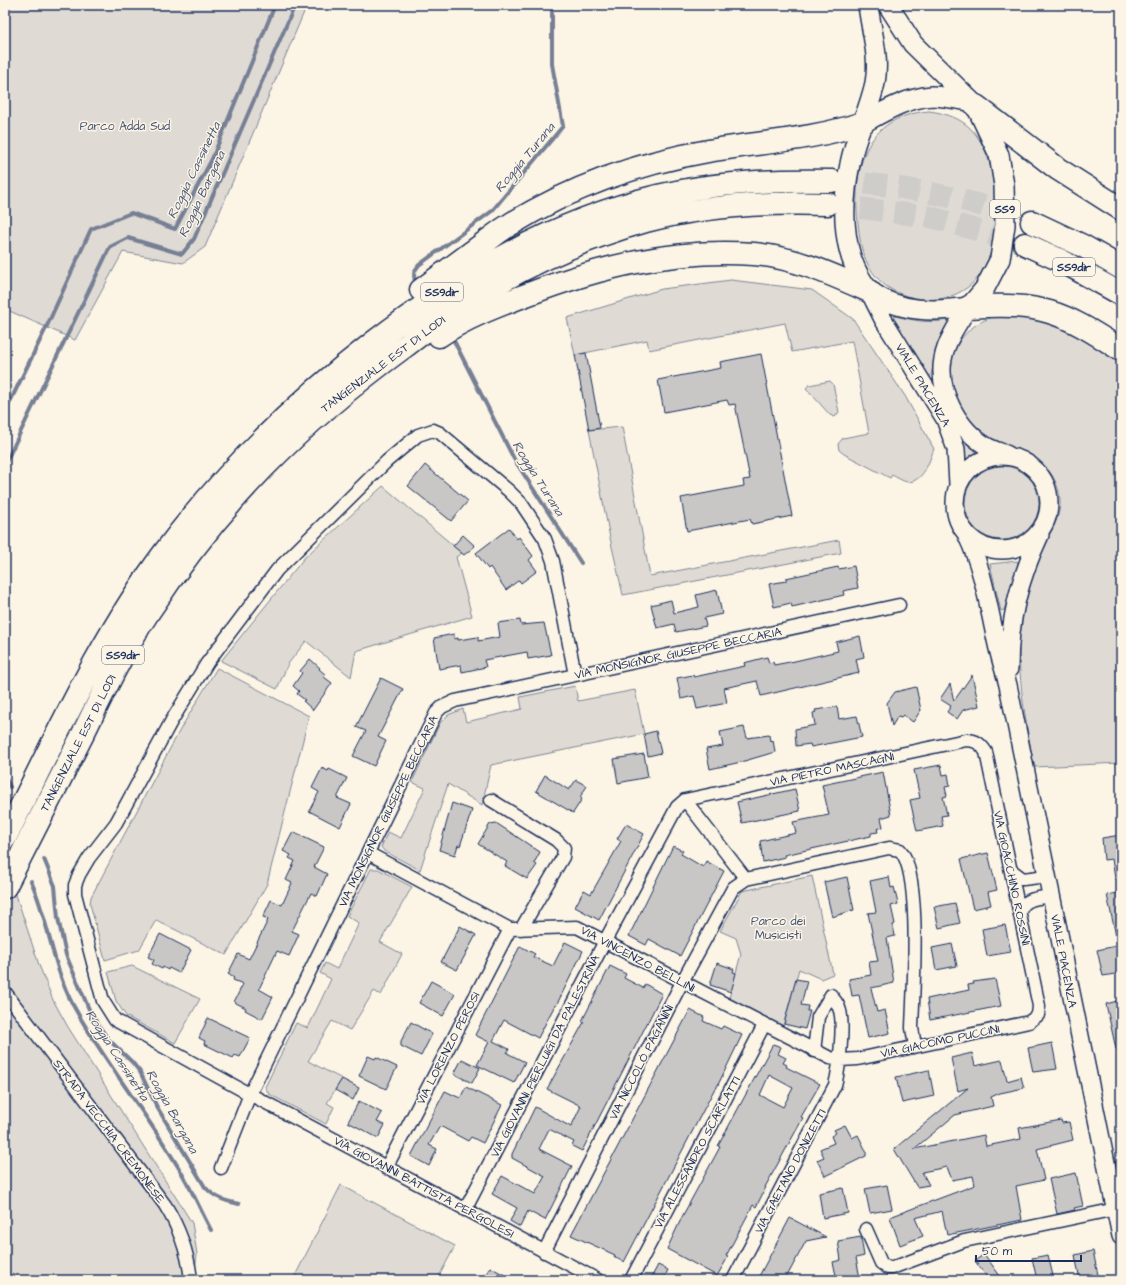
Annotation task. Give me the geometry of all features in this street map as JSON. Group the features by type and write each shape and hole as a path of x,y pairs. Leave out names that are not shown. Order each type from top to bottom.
{"highway":[{"path":"972,103 1058,169 1121,209"},
{"path":"328,378 341,351 510,224 552,201 604,178 645,165 708,151 807,138 838,131 863,123"},
{"name":"TANGENZIALE EST DI LODI","path":"5,838 93,666 137,592 163,553 252,448 328,378 415,310 453,285 491,262 531,242 596,214 659,196 694,189 738,183 785,180 832,181"},
{"name":"TANGENZIALE EST DI LODI","path":"5,887 125,652 173,577 226,508 258,471 321,412 358,381 469,300 537,261 578,244 648,221 728,206 778,202 828,204"},
{"name":"SS9dir","path":"1032,222 1083,246 1121,268"},
{"name":"SS9dir","path":"1025,244 1062,261 1121,294"},
{"path":"358,381 386,371 444,332 495,306 562,282 610,267 649,259 725,253 755,254 784,259 812,268 869,291"},
{"path":"969,307 1003,305 1038,308 1059,313 1085,326 1121,350"}],"main road":[{"path":"868,5 877,54 874,83 850,163 845,193 846,230 849,254 859,277 869,291 888,301 910,309 931,311 969,307"},
{"path":"888,5 913,44 972,103"},
{"path":"863,123 894,106 912,100 933,96 972,103"},
{"name":"SS9","path":"969,307 985,288 998,265 1005,225 1004,185 999,155 972,103"}],"street":[{"name":"VIALE PIACENZA","path":"869,291 883,319 948,424 956,449 958,485"},
{"name":"VIALE PIACENZA","path":"969,307 946,347 942,360 942,376 945,390 957,417 968,431 987,446 1012,456"},
{"name":"VIA GIOVANNI BATTISTA PERGOLESI","path":"575,675 554,561 551,549 545,539 521,503 509,491 440,433 433,430 418,434 388,461 277,570 207,663 172,720 116,823 89,858 75,885 75,894 103,1001 108,1012 115,1020 386,1168 598,1280"},
{"path":"995,456 1012,456 1025,461 1037,471 1045,483 1049,497 1049,512 1044,525 1035,538 1021,547 1006,551 990,549 976,543 967,536 956,516 954,500 958,485 966,471 980,461 995,456"},
{"name":"VIALE PIACENZA","path":"1008,685 1009,650 1014,604 1030,556 1044,525"},
{"name":"VIALE PIACENZA","path":"967,536 977,558 983,578 996,641 1008,685 1121,1236"},
{"name":"VIA MONSIGNOR GIUSEPPE BECCARIA","path":"221,1168 250,1094 436,713 442,707 455,701 900,606"},
{"name":"VIA PIETRO MASCAGNI","path":"685,800 966,740 973,740 978,743"},
{"name":"VIA GIOACCHINO ROSSINI","path":"978,743 986,752 1040,1006 1038,1015"},
{"name":"VIA LORENZO PEROSI","path":"386,1168 515,929 563,857 564,848 556,840 491,800"},
{"path":"685,800 746,879 889,848 900,850 906,860 914,896 912,1028 915,1046"},
{"name":"VIA GIOVANNI PIERLUIGI DA PALESTRINA","path":"466,1210 605,941 677,807 685,800"},
{"path":"368,852 515,929"},
{"path":"1011,870 1023,879 1047,876"},
{"name":"VIA NICCOLÒ PAGANINI","path":"544,1252 682,982 733,888 746,879"},
{"path":"1020,912 1022,906 1028,901 1051,896"},
{"name":"VIA VINCENZO BELLINI","path":"515,929 577,927 814,1051 830,1058 840,1060"},
{"name":"STRADA VECCHIA CREMONESE","path":"5,992 172,1216 185,1245 191,1280"},
{"name":"VIA GAETANO DONIZETTI","path":"733,1280 835,1085 840,1060 841,1017 840,1008 831,995 818,1017 814,1051"},
{"name":"VIA GIACOMO PUCCINI","path":"840,1060 858,1059 1029,1022 1038,1015"},
{"name":"VIA ALESSANDRO SCARLATTI","path":"631,1280 764,1025"},
{"path":"866,1229 881,1263 888,1268 892,1268 964,1241 1116,1209"}],"green space":[{"name":"Parco Adda Sud","path":"5,5 307,5 205,247 183,263 123,252 75,340 5,309"},
{"path":"929,111 941,113 958,119 968,126 978,138 990,166 994,186 995,206 995,223 991,251 986,266 978,278 968,287 956,294 930,300 901,294 885,285 879,279 868,265 864,257 857,217 859,174 864,155 873,139 887,125 905,116"},
{"path":"731,280 812,290 853,319 905,396 934,449 928,465 918,479 907,482 892,475 890,478 839,450 838,444 843,438 869,433 852,341 792,352 785,323 649,350 647,340 575,355 567,318 662,289"},
{"path":"999,315 1024,315 1052,323 1088,341 1121,363 1121,763 1034,767 1026,724 1019,659 1022,615 1026,593 1037,559 1059,513 1059,494 1056,483 1051,474 1038,461 988,438 970,421 957,400 950,373 951,359 961,339 977,324"},
{"path":"895,316 927,322 947,320 950,323 936,351 931,376 927,377 891,319"},
{"path":"830,381 833,384 839,412 835,417 830,415 806,388 809,385"},
{"path":"622,427 650,576 839,540 841,553 623,595 610,538 589,430"},
{"path":"964,442 975,450 977,454 965,463 962,443"},
{"path":"1002,466 1016,469 1028,477 1036,489 1039,503 1036,517 1028,529 1016,537 1002,540 988,537 976,529 968,517 965,503 968,489 976,477 988,469"},
{"path":"383,486 462,553 456,557 472,616 356,651 351,677 306,641 288,664 277,689 221,661 305,557"},
{"path":"1017,561 1019,566 1004,610 1001,611 990,564"},
{"path":"217,668 309,716 267,884 226,955 156,920 139,950 105,960 90,904 91,897 181,728"},
{"path":"575,686 578,701 635,690 644,734 491,765 482,805 448,784 420,870 384,851 381,847 388,832 401,838 425,788 412,782 440,723 448,715 463,709 466,722 522,709 520,697"},
{"path":"5,861 39,965 53,1000 68,1027 192,1223 197,1254 194,1280 5,1280"},
{"path":"371,869 378,869 412,887 380,942 402,954 381,995 374,991 350,1030 332,1021 308,1061 342,1079 327,1103 334,1107 326,1124 269,1094 265,1087 296,1023 308,1028 331,979 320,973 325,963 337,969 359,923 347,916"},
{"name":"Parco dei Musicisti","path":"812,876 833,974 821,979 799,969 783,1026 729,998 741,954 736,938 720,931 742,891"},
{"path":"132,966 200,999 175,1043 126,1016 116,1001 108,972"},
{"path":"341,1185 455,1246 437,1280 293,1280"}],"building":[{"path":"586,353 600,428 589,430 575,355"},
{"path":"761,354 792,516 752,524 750,519 687,531 681,498 744,486 743,480 750,479 735,404 729,405 727,400 664,412 658,380 721,368 720,362"},
{"path":"425,465 468,501 451,521 408,486"},
{"path":"509,528 517,539 519,537 533,556 529,560 537,571 521,583 519,580 506,590 490,567 488,569 476,553"},
{"path":"463,535 475,546 464,555 453,546"},
{"path":"854,566 858,588 843,591 844,595 792,607 791,603 774,607 769,584 786,581 786,578 838,567 839,569"},
{"path":"717,590 722,614 704,618 706,626 676,632 674,624 657,628 651,605 671,600 674,613 699,607 696,595"},
{"path":"520,620 521,625 544,623 551,655 528,659 527,652 484,660 486,667 462,672 461,665 439,669 434,638 454,634 454,639 458,638 458,640 478,637 478,641 500,637 498,623"},
{"path":"860,636 864,657 856,659 859,673 761,696 757,681 724,688 727,703 697,709 694,696 681,699 677,678 693,675 694,677 745,666 744,663 767,657 769,663 773,662 774,665 795,661 838,651 836,642"},
{"path":"310,659 326,675 324,677 332,683 313,710 303,701 305,700 297,694 299,691 293,686 302,673 300,671"},
{"path":"972,675 979,706 963,710 957,719 947,712 951,706 940,699 950,684 954,701"},
{"path":"381,678 403,689 378,737 386,741 374,766 353,756 366,731 356,727"},
{"path":"916,687 921,710 913,722 903,715 901,717 898,716 892,726 887,703 895,692"},
{"path":"837,707 839,719 857,716 862,737 811,747 810,744 796,746 795,729 815,725 813,713 816,712 815,710"},
{"path":"744,727 747,738 769,735 770,741 773,740 775,752 710,769 706,749 723,746 720,732"},
{"path":"656,731 661,753 648,756 644,734"},
{"path":"644,754 648,777 618,783 614,759"},
{"path":"941,765 943,775 948,774 950,786 945,787 947,796 943,797 947,815 941,816 943,826 917,831 910,800 920,798 914,770"},
{"path":"322,768 328,771 329,769 347,778 337,798 351,804 340,827 309,811 319,792 312,788"},
{"path":"883,772 891,815 881,818 883,827 877,829 878,832 871,833 871,836 784,855 785,857 763,862 760,841 796,833 793,822 829,815 822,785"},
{"path":"545,775 569,790 576,780 587,786 580,797 582,799 573,813 536,791"},
{"path":"795,789 800,811 742,823 737,802"},
{"path":"452,803 472,810 460,846 458,845 455,855 439,850"},
{"path":"496,823 540,852 534,863 537,865 527,879 505,866 507,862 478,844 490,824"},
{"path":"626,824 644,834 599,920 575,907 584,890 591,894 621,841 617,839"},
{"path":"293,832 324,847 314,867 327,874 317,896 311,893 292,931 299,934 289,956 277,951 259,989 273,997 262,1019 234,1002 243,984 233,980 234,978 228,974 238,954 249,959 267,922 268,919 263,917 271,900 282,905 292,883 286,880 295,861 289,858 291,855 283,851"},
{"path":"1121,835 1121,879 1115,879 1112,859 1104,860 1102,838"},
{"path":"673,846 683,851 681,854 703,867 706,861 724,871 680,956 649,939 646,945 629,936"},
{"path":"988,853 997,890 988,892 991,905 973,909 961,859"},
{"path":"847,877 854,910 832,917 824,882"},
{"path":"889,877 891,888 894,887 898,904 891,906 895,924 893,925 895,936 887,938 894,983 871,988 877,1012 885,1010 890,1033 868,1038 859,995 852,996 849,979 871,975 869,962 878,961 868,913 876,912 870,881"},
{"path":"1121,892 1121,936 1116,936 1107,895"},
{"path":"955,903 960,923 939,928 934,907"},
{"path":"1005,925 1011,952 987,956 982,929"},
{"path":"460,926 476,935 457,970 441,962"},
{"path":"160,934 191,950 179,973 169,968 168,970 163,967 162,969 152,964 154,960 148,957"},
{"path":"565,942 583,951 556,1006 555,1005 538,1038 504,1020 493,1041 509,1049 507,1053 525,1062 514,1083 477,1065 489,1042 475,1035 520,946 535,954 533,957 553,966"},
{"path":"952,944 957,966 936,970 932,948"},
{"path":"1121,945 1121,973 1103,976 1097,950"},
{"path":"717,963 734,969 733,972 736,973 731,992 710,985"},
{"path":"610,966 626,974 624,978 643,988 645,984 662,994 582,1151 572,1146 574,1142 549,1129 539,1149 572,1166 545,1220 528,1211 520,1227 510,1221 517,1208 492,1194 502,1176 535,1194 545,1176 512,1158 512,1154 535,1107 571,1127 581,1106 547,1089 584,1022 582,1021"},
{"path":"796,979 807,981 801,1005 808,1006 807,1011 810,1011 805,1029 784,1024"},
{"path":"995,979 1001,1006 930,1020 927,999 969,990 968,985 974,984 973,982"},
{"path":"431,981 455,994 443,1016 419,1003"},
{"path":"1121,1000 1121,1048 1116,1049 1106,1004"},
{"path":"690,1010 704,1017 703,1021 721,1029 723,1026 742,1035 716,1089 715,1088 624,1262 614,1257 615,1255 571,1235"},
{"path":"208,1018 250,1038 240,1057 235,1055 233,1058 204,1044 205,1041 199,1038"},
{"path":"411,1022 432,1034 421,1056 401,1046 401,1041"},
{"path":"1052,1043 1057,1069 1033,1072 1028,1048"},
{"path":"773,1044 781,1047 778,1054 786,1058 783,1063 787,1065 786,1067 820,1084 801,1117 803,1118 765,1187 756,1207 753,1205 726,1256 728,1257 717,1276 667,1249 683,1215 720,1147 718,1146","holes":["769,1075 793,1088 783,1107 760,1095"]},
{"path":"972,1053 975,1066 1002,1060 1007,1081 1021,1077 1024,1088 1000,1093 991,1097 993,1106 955,1115 914,1149 984,1135 986,1146 1021,1139 1019,1128 1061,1120 1062,1123 1069,1122 1073,1140 1037,1149 1044,1180 1016,1186 1022,1220 947,1235 942,1211 915,1218 923,1236 900,1245 890,1217 975,1185 973,1176 952,1180 947,1167 922,1172 929,1185 917,1187 894,1149 968,1088 958,1091 951,1058"},
{"path":"368,1056 375,1059 376,1057 397,1067 386,1089 359,1076"},
{"path":"462,1059 480,1068 472,1083 454,1074"},
{"path":"929,1070 934,1096 902,1103 896,1077"},
{"path":"342,1079 359,1088 353,1100 335,1090"},
{"path":"466,1087 502,1105 483,1143 471,1137 468,1141 440,1126 429,1145 437,1149 429,1166 411,1156 445,1091 460,1098"},
{"path":"359,1101 382,1113 377,1122 385,1125 378,1138 348,1122"},
{"path":"845,1125 852,1138 858,1135 866,1151 866,1156 825,1176 817,1160 824,1157 820,1149 834,1143 831,1136 836,1133 834,1130"},
{"path":"1076,1173 1083,1206 1074,1208 1075,1210 1057,1214 1049,1179"},
{"path":"887,1185 892,1209 870,1213 865,1189"},
{"path":"843,1188 848,1213 823,1218 819,1193"},
{"path":"790,1218 826,1237 806,1241 785,1280 757,1280"},
{"path":"861,1237 864,1256 856,1258 860,1278 837,1280 833,1262 841,1260 838,1241"},
{"path":"1093,1251 1099,1280 1080,1280 1075,1255"},
{"path":"984,1254 1003,1280 989,1280 975,1261"},
{"path":"1048,1255 1054,1280 1037,1280 1032,1258"},
{"path":"658,1265 668,1270 663,1280 650,1280"},
{"path":"490,1267 514,1280 483,1280"}],"waterway":[{"name":"Roggia Cassinetta","path":"5,412 46,328 91,229 131,213 175,229 212,159 275,5"},
{"name":"Roggia Bargana","path":"5,464 110,247 128,238 182,254 194,239 295,5"},
{"name":"Roggia Turana","path":"415,281 414,273 419,265 492,211 563,126 552,64 552,5"},
{"name":"Roggia Turana","path":"452,337 514,459 581,563"},
{"name":"Roggia Bargana","path":"5,777 10,787"},
{"name":"Roggia Bargana","path":"44,859 55,886 58,918 66,955 91,1014 108,1039 132,1062 140,1072 157,1107 205,1187 220,1198 239,1204"},
{"name":"Roggia Cassinetta","path":"31,881 42,912 60,975 73,1005 97,1046 165,1145 191,1189 211,1230"}],"tunnel":[{"path":"832,181 909,189 934,194 983,206 1032,222"},
{"path":"828,204 931,217 1025,244"}]}
